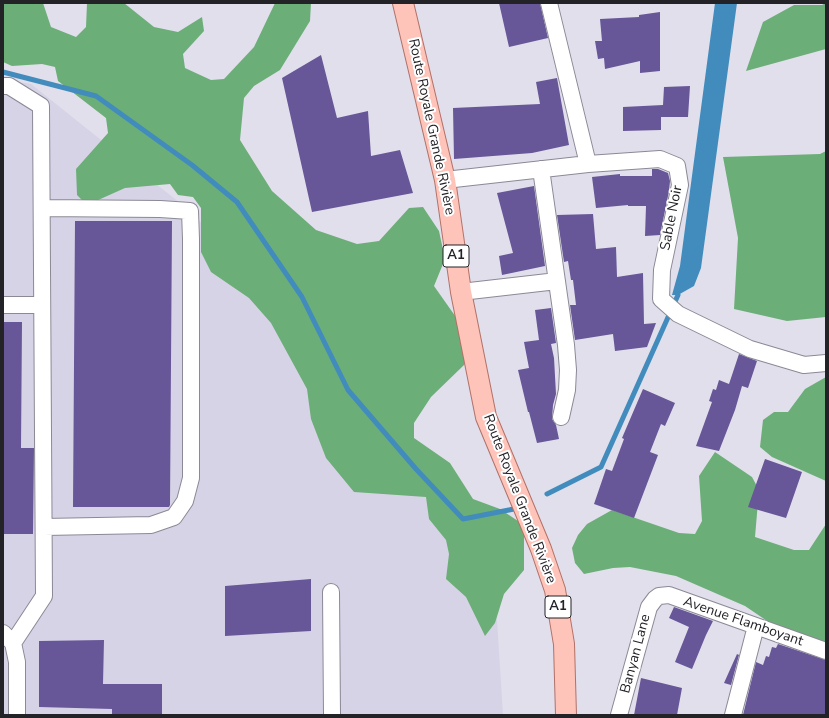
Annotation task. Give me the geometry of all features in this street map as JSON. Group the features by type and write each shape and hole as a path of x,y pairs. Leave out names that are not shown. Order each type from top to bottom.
{"main road":[{"name":"Route Royale Grande Rivière","path":"404,3 445,180 461,292 486,417 541,549 555,590 564,644 566,715"}],"street":[{"path":"549,3 588,164"},
{"path":"3,86 9,86 41,106 44,596 8,638 17,662 17,715"},
{"name":"Sable Noir","path":"445,180 588,164 660,159 677,166 680,184 662,270 661,299 675,311 750,349 804,365 826,363"},
{"path":"541,169 568,370 567,390 561,417"},
{"path":"42,208 190,211 191,239 191,478 185,501 174,517 152,525 44,527"},
{"path":"461,292 557,281"},
{"path":"3,305 42,305"},
{"path":"331,592 332,715"},
{"name":"Avenue Flamboyant","path":"659,596 669,596 826,651"},
{"name":"Banyan Lane","path":"619,715 649,607 659,596"},
{"path":"733,715 756,626"}],"shaded area":[{"path":"3,79 31,84 190,211 491,525 503,715 3,715"}],"green space":[{"path":"3,3 43,3 51,27 76,37 86,27 87,3 124,3 154,27 178,32 202,17 204,31 183,54 185,68 211,80 224,79 254,47 275,3 311,3 310,21 280,70 254,86 244,98 240,140 272,191 316,230 357,244 379,241 409,208 423,207 439,231 445,259 434,286 458,320 466,349 464,365 431,397 414,423 414,438 450,463 473,499 500,509 524,525 524,570 504,594 495,623 485,636 466,597 446,579 449,554 446,540 429,519 426,497 354,492 326,458 311,419 307,389 271,323 249,298 211,272 201,252 201,208 193,197 178,195 170,184 125,188 87,205 77,195 76,169 108,133 106,118 58,81 55,67 42,64 12,66 3,62"},
{"path":"826,3 826,49 746,71 763,22 794,5 822,5"},
{"path":"826,151 826,317 787,321 734,309 738,238 723,157 820,154"},
{"path":"826,377 826,481 772,457 760,447 763,420 774,412 788,412 805,389"},
{"path":"715,452 752,477 759,490 755,537 794,550 809,550 826,524 826,648 776,627 745,606 676,576 630,567 613,568 584,574 575,563 572,548 578,535 587,524 612,510 679,533 695,534 702,521 699,476"}],"water":[{"path":"715,3 737,3 701,268 694,286 678,295 672,295 680,266"}],"building":[{"path":"499,3 540,3 548,38 509,47"},
{"path":"660,12 660,71 640,73 640,61 605,69 604,58 598,59 595,41 602,41 600,19 639,17 639,15"},
{"path":"321,55 337,118 368,111 371,156 400,150 413,193 312,212 282,78"},
{"path":"557,78 569,145 532,153 454,159 453,108 540,104 536,82"},
{"path":"690,86 688,117 661,117 661,130 623,131 623,107 663,105 664,87"},
{"path":"652,169 658,169 668,173 670,181 660,235 645,236 646,206 628,205 596,208 592,177 620,174 620,176 652,176"},
{"path":"534,186 545,266 502,275 499,256 513,253 497,193"},
{"path":"593,214 596,249 616,247 617,277 643,273 644,324 656,323 647,347 615,351 613,334 575,340 570,305 576,305 573,280 571,280 568,261 564,262 557,215"},
{"path":"75,221 172,221 169,507 73,507"},
{"path":"551,308 556,343 551,344 554,358 556,394 553,405 552,419 556,425 559,439 537,443 518,370 529,368 524,342 539,340 535,310"},
{"path":"3,322 22,322 21,448 34,448 33,534 3,534"},
{"path":"739,354 757,361 748,388 742,386 735,410 719,451 696,446 712,402 709,401 713,389 716,390 719,380 729,384"},
{"path":"643,389 675,403 665,426 661,424 650,452 658,455 634,518 594,504 606,469 612,471 624,439 622,438"},
{"path":"765,459 802,472 786,518 748,507"},
{"path":"311,579 311,631 225,636 225,586"},
{"path":"674,607 713,621 692,669 675,662 689,627 669,618"},
{"path":"104,640 103,684 162,684 162,715 112,715 112,709 39,707 39,641"},
{"path":"778,644 826,660 826,715 743,715 756,662 763,665 766,656 769,657 772,647 776,648"},
{"path":"737,654 739,655 731,685 724,683"},
{"path":"641,678 682,688 677,715 634,715"}],"waterway":[{"path":"3,72 96,96 192,165 237,202 302,297 348,390 416,469 463,519 514,509"},
{"path":"547,494 601,467 678,295"}]}
